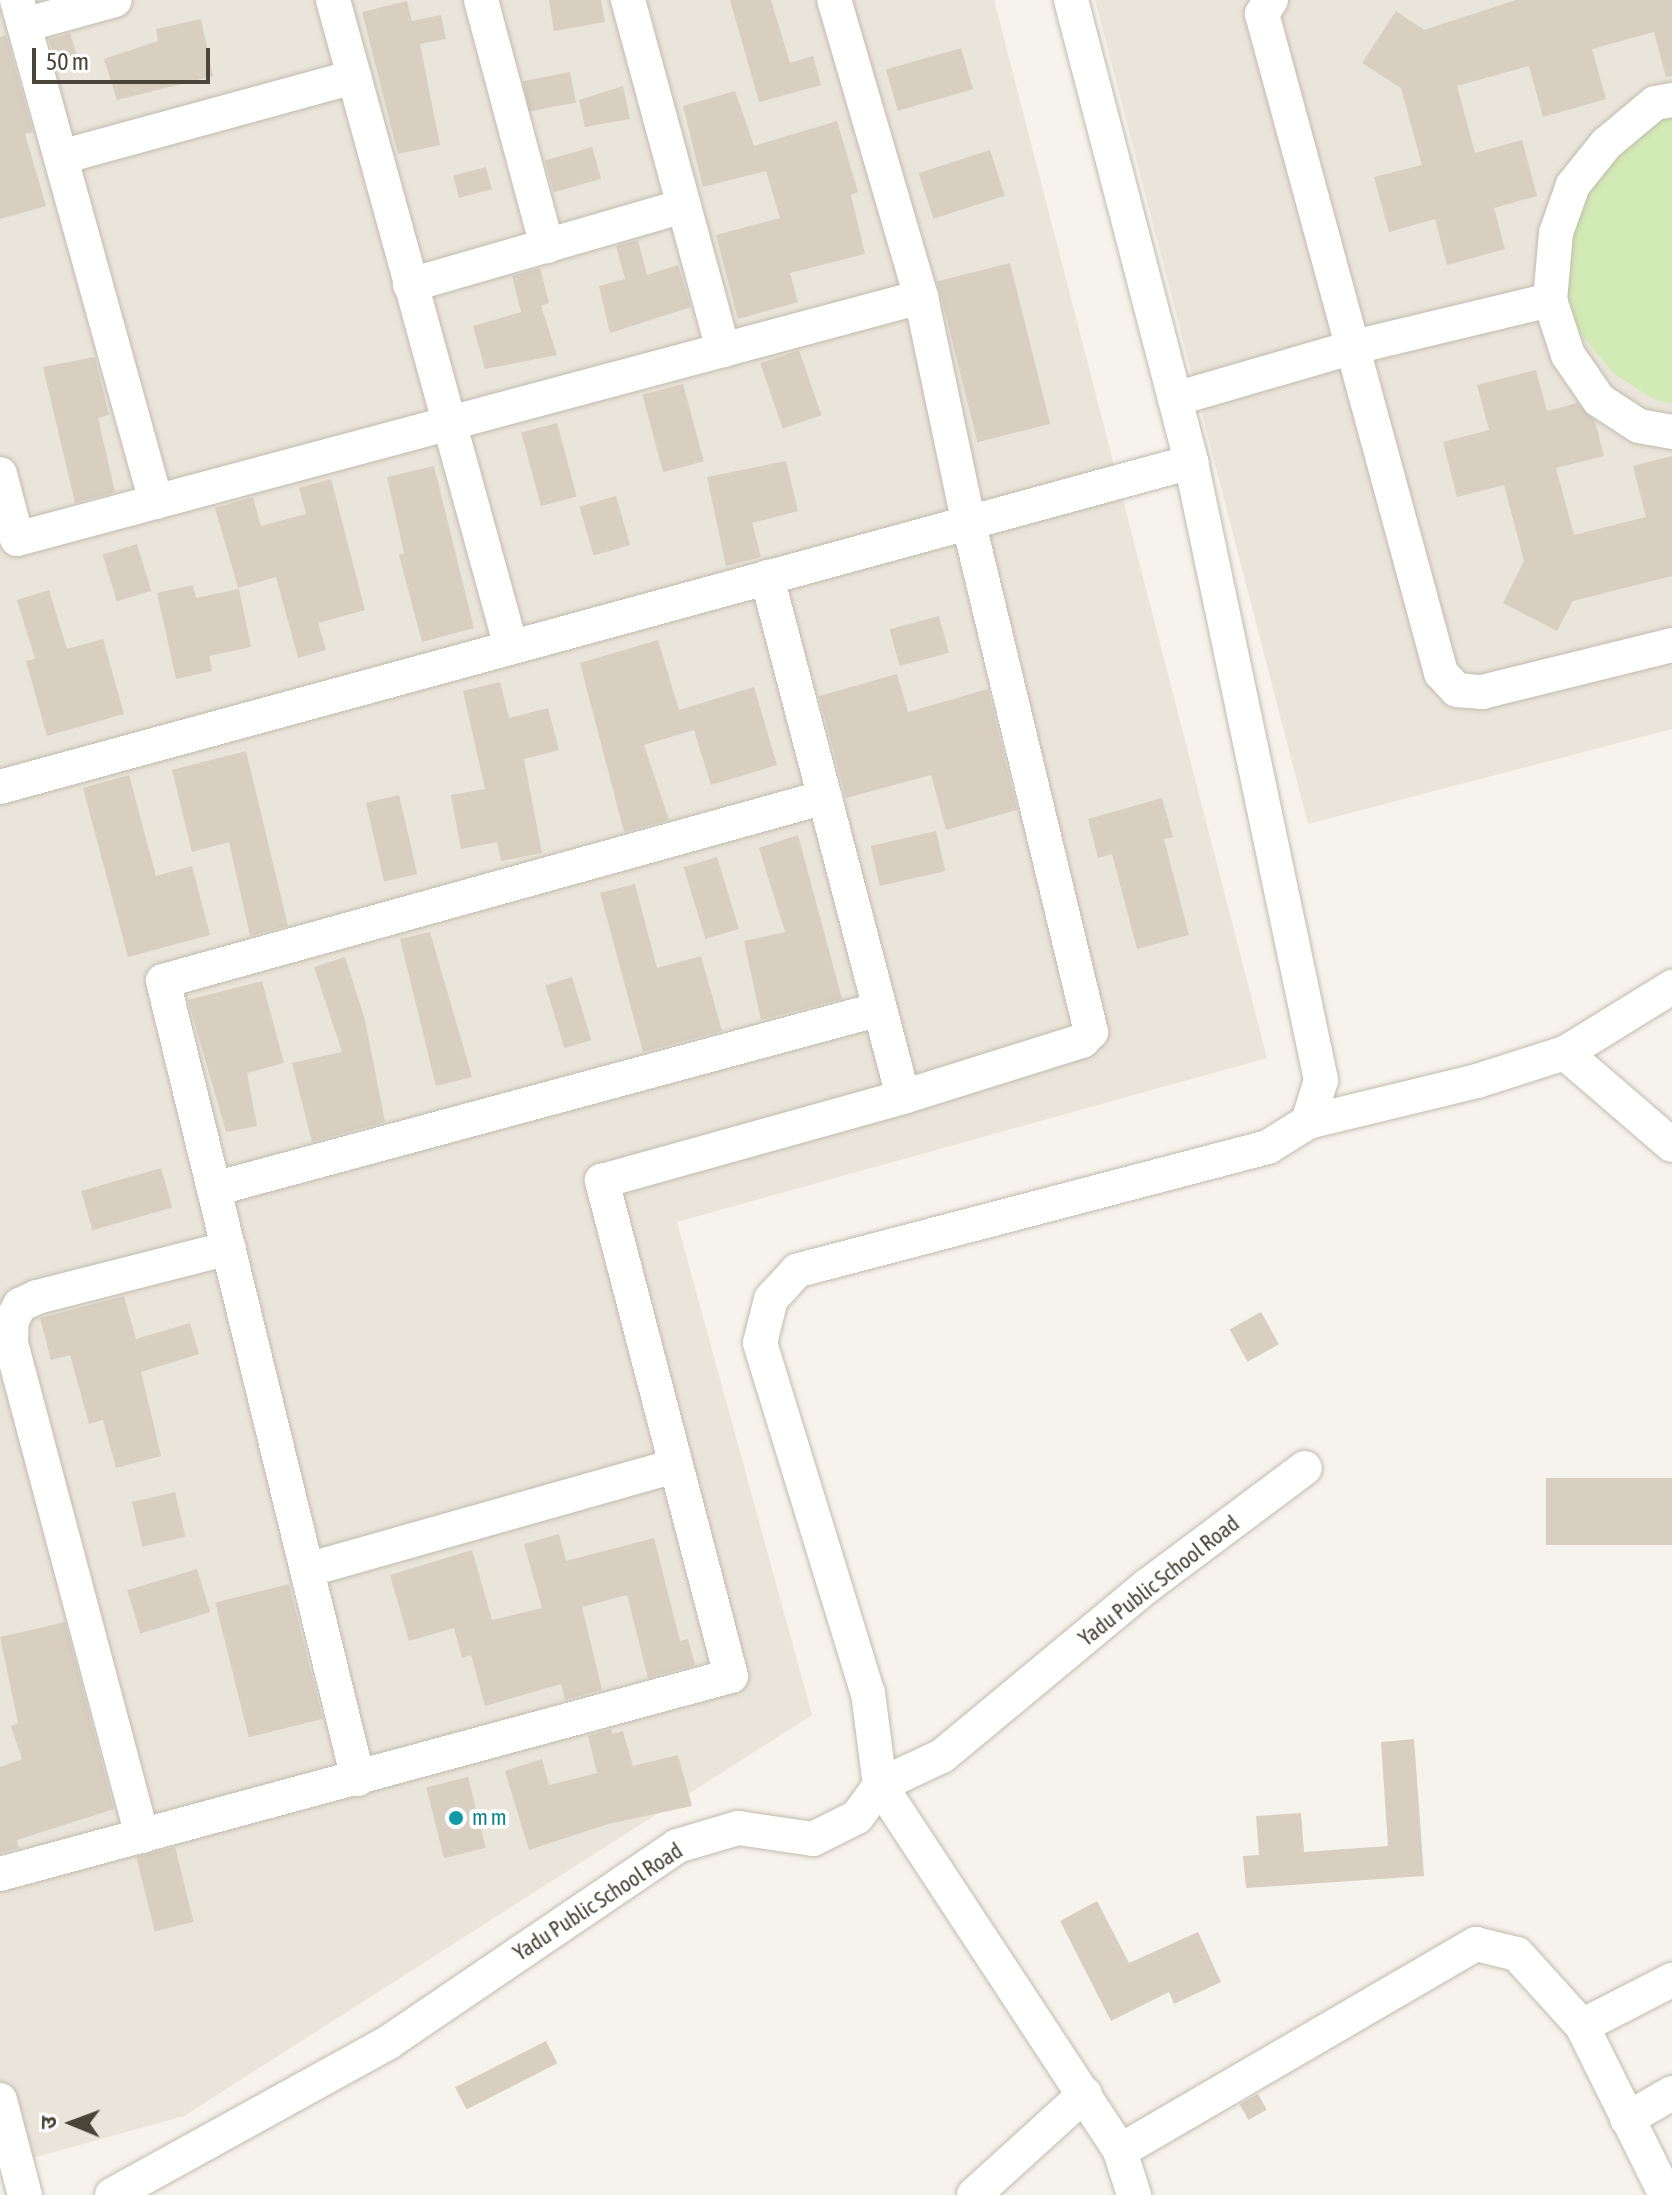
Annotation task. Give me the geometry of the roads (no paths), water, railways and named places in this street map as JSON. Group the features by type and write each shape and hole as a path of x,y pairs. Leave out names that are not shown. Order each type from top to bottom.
{"street":[{"path":"115,0 21,12 156,502"},
{"path":"333,0 511,647"},
{"path":"481,0 547,246"},
{"path":"628,0 723,350"},
{"path":"0,1874 731,1676 602,1181 903,1097 1082,1041 1091,1027 968,520 921,297 834,0"},
{"path":"1071,0 1191,462 1321,1080 1308,1122"},
{"path":"1271,0 1262,14 1350,348 1441,673 1457,690 1482,692 1672,645"},
{"path":"61,157 354,77"},
{"path":"1672,100 1655,103 1606,144 1573,185 1556,233 1550,300 1568,355 1599,400 1639,426 1672,432"},
{"path":"410,285 684,206"},
{"path":"0,474 17,539 921,297"},
{"path":"1175,399 1350,348 1550,300"},
{"path":"0,787 968,520 1191,462"},
{"path":"767,577 903,1097"},
{"path":"358,1779 163,981 825,797"},
{"path":"1134,2195 1120,2151 1085,2094 880,1785 868,1693 760,1343 771,1299 797,1271 1268,1147 1308,1122 1477,1081 1565,1053 1672,987"},
{"path":"214,1189 880,1009"},
{"path":"1565,1053 1672,1145"},
{"path":"142,1836 11,1343 12,1320 20,1305 37,1297 229,1248"},
{"path":"307,1570 675,1466"},
{"name":"Yadu Public School Road","path":"112,2195 389,2042 677,1846 738,1828 813,1839 857,1817 880,1785 942,1756 1147,1586 1305,1468"},
{"path":"1120,2151 1476,1944 1517,1954 1582,2026 1666,2195"},
{"path":"1582,2026 1672,1980"},
{"path":"1627,2119 1672,2093"},
{"path":"974,2195 1085,2094"},
{"path":"0,2100 25,2195"}],"place":[{"name":"m m","path":"456,1818"}]}
